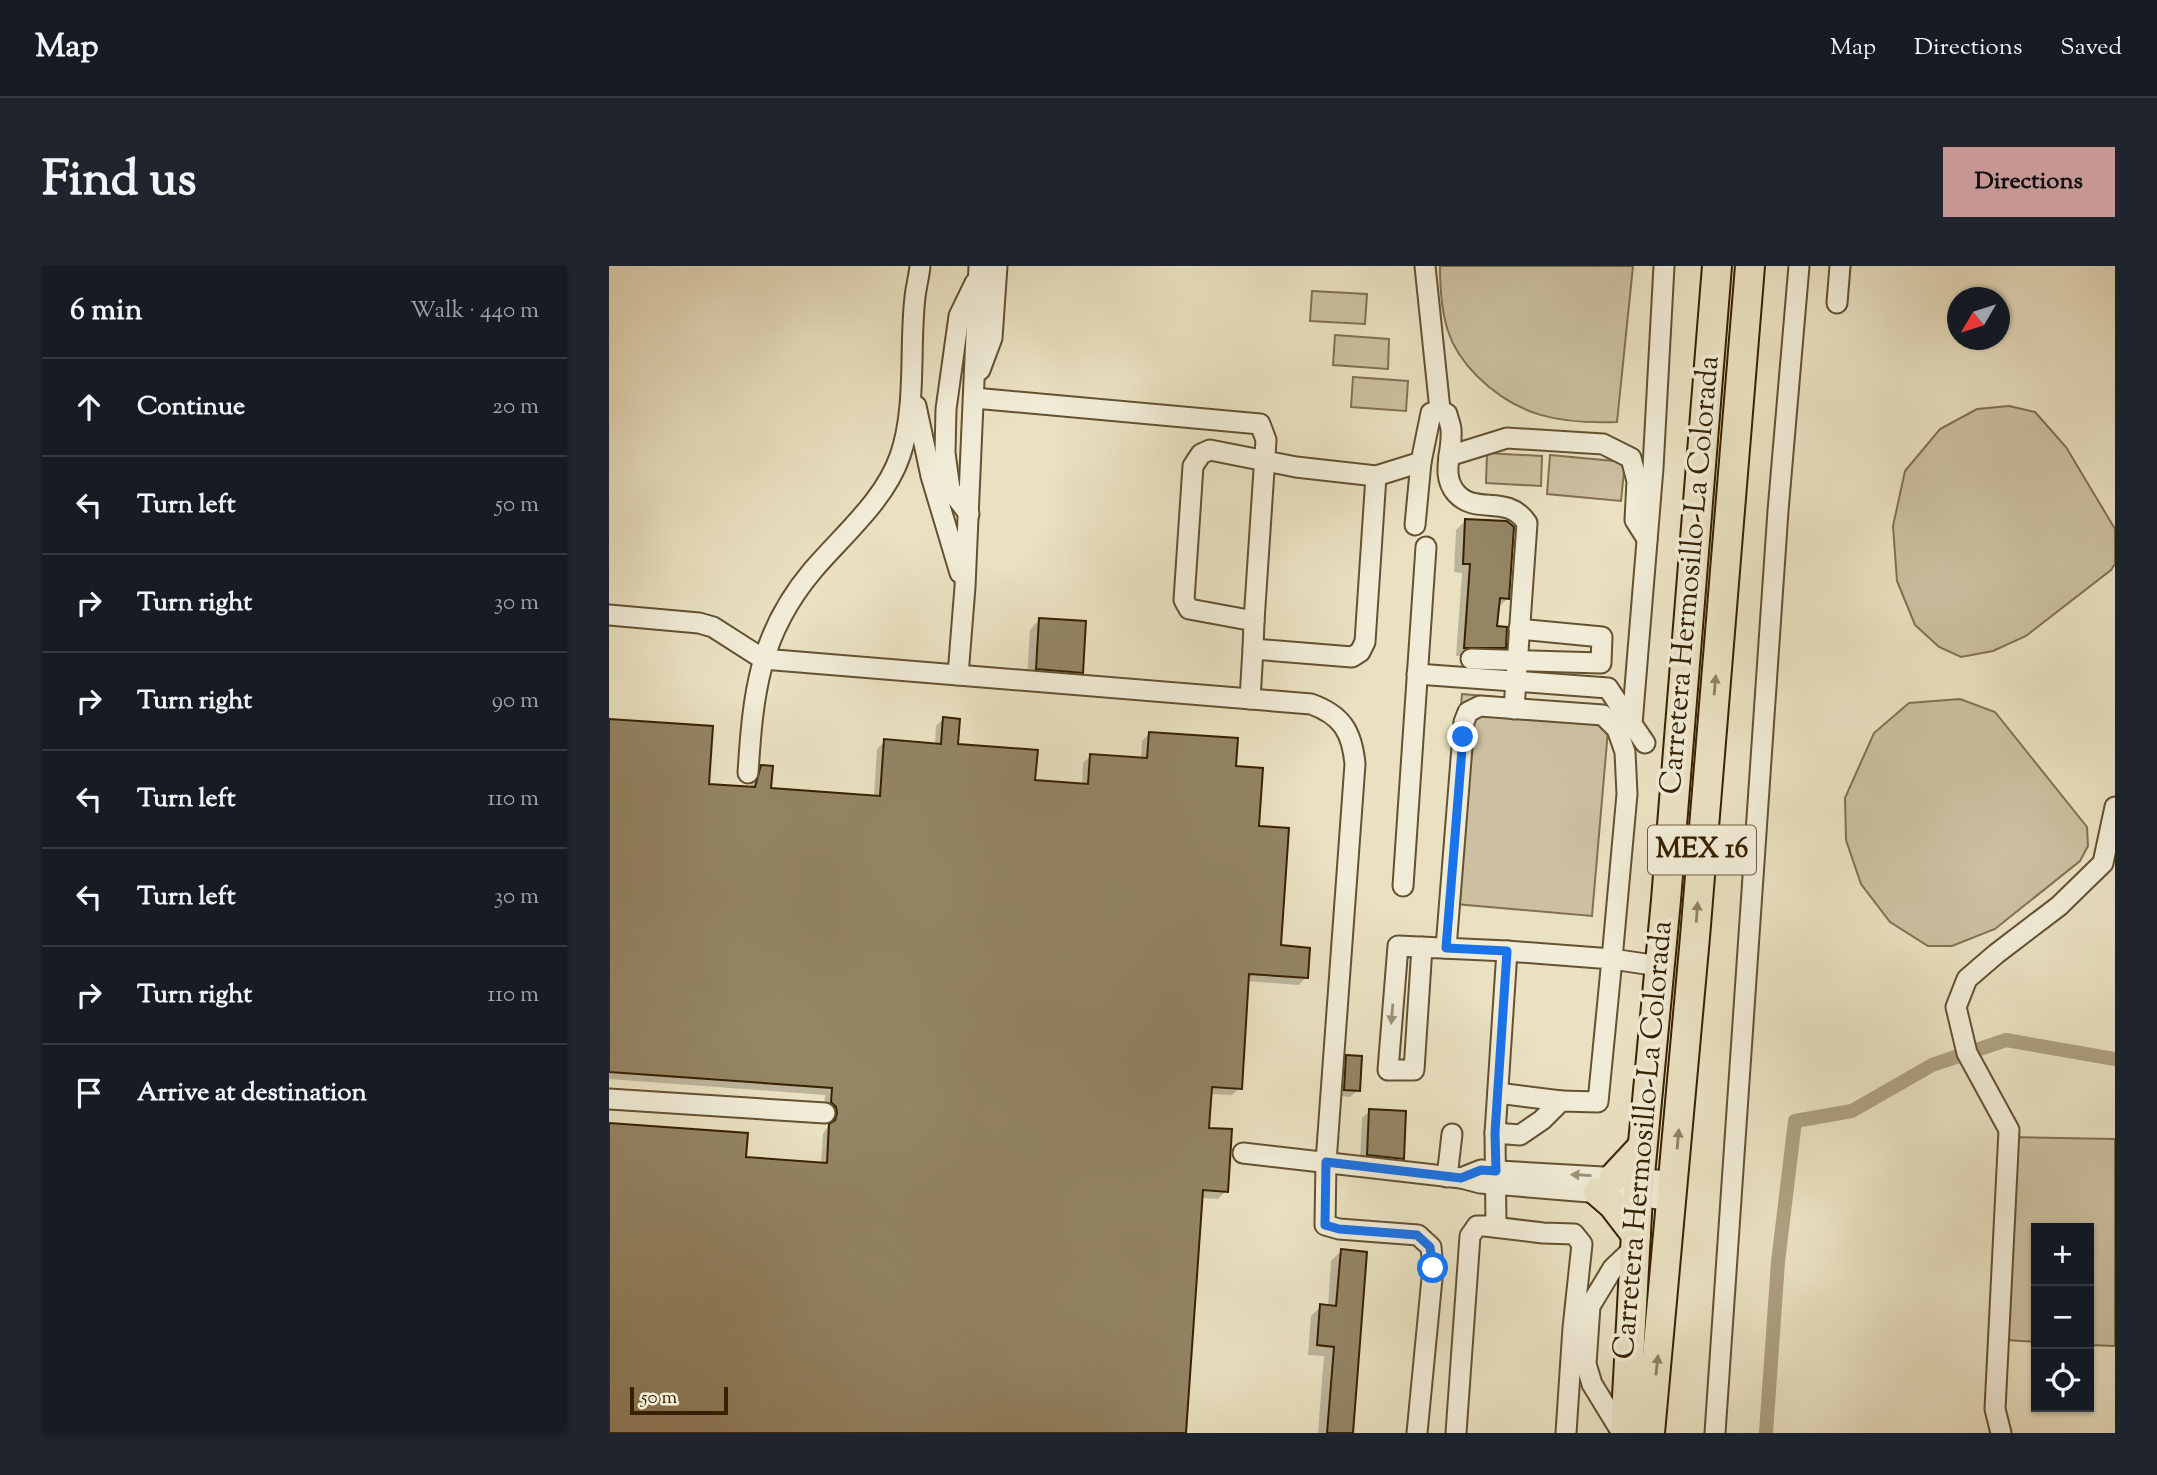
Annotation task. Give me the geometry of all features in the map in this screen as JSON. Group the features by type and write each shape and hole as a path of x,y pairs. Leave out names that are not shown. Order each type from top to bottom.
{"highway":[{"name":"MEX 16","path":"1623,1433 1636,1241 1622,1186 1642,1147 1717,266"},
{"name":"Carretera Hermosillo-La Colorada","path":"1650,1433 1673,1191 1750,266"},
{"path":"1622,1186 1613,1205 1636,1241"}],"lane":[{"path":"908,266 915,295"},
{"path":"748,773 757,681 772,635 794,594 858,519 890,476 900,457 906,428 915,295 920,266"},
{"path":"975,391 992,338 997,266"},
{"path":"1425,266 1440,410"},
{"path":"1632,724 1664,266"},
{"path":"1715,1433 1777,525 1798,266"},
{"path":"1837,303 1840,266"},
{"path":"958,675 965,587 979,271"},
{"path":"968,514 950,489 945,453 946,409 959,316 979,271"},
{"path":"911,372 918,423 931,476 965,587"},
{"path":"975,391 1260,424 1266,440 1250,699"},
{"path":"1415,525 1421,462 1431,413 1440,410 1447,414 1451,430 1447,475 1452,487 1468,502 1506,506 1522,515 1527,523 1514,709"},
{"path":"1449,456 1507,438 1603,444 1630,457 1637,481 1635,520 1647,539"},
{"path":"1254,621 1189,609 1184,600 1193,466 1201,454 1210,450 1264,462 1376,475 1421,462"},
{"path":"1253,649 1352,657 1360,652 1365,642 1376,475"},
{"path":"1403,886 1426,547"},
{"path":"609,615 699,623 713,627 763,659 1311,704 1328,710 1339,719 1348,733 1355,764 1326,1162 1325,1225 1339,1229 1417,1235 1430,1247 1433,1268 1417,1433"},
{"path":"1471,659 1601,663 1602,637 1519,629"},
{"path":"1417,674 1608,688 1645,743"},
{"path":"1446,948 1464,722 1468,712 1480,706 1603,715 1616,729 1625,752 1627,794 1598,1102 1561,1101 1497,1093"},
{"path":"2001,1433 1995,1409 2009,1130 1967,1053 1956,1007 1967,979 2059,906 2103,863 2115,807"},
{"path":"1422,947 1413,1070 1388,1070 1398,946 1422,947 1446,948 1507,951 1659,965"},
{"path":"1496,1227 1495,1133 1507,951"},
{"path":"609,1099 825,1113"},
{"path":"1495,1133 1520,1135 1542,1120 1561,1101"},
{"path":"1452,1133 1454,1178"},
{"path":"1243,1153 1454,1178 1496,1178 1673,1191"},
{"path":"1457,1433 1470,1236 1477,1226 1574,1234 1582,1244 1566,1433"},
{"path":"1623,1433 1592,1384 1586,1364 1590,1306 1613,1268 1636,1241"}],"shaded area":[{"path":"1440,266 1633,266 1617,422 1577,421 1541,415 1508,401 1492,390 1468,366 1450,337 1442,307"},
{"path":"1312,291 1367,294 1365,324 1310,321"},
{"path":"1335,335 1389,339 1388,369 1333,365"},
{"path":"1353,377 1408,381 1406,411 1351,407"},
{"path":"2009,406 2035,412 2066,447 2115,529 2115,564 2111,570 2026,636 1993,651 1961,657 1939,647 1915,625 1897,581 1893,526 1905,471 1940,429 1977,409"},
{"path":"1487,453 1542,456 1541,486 1486,483"},
{"path":"1550,455 1625,462 1621,501 1547,494"},
{"path":"1462,694 1610,707 1592,916 1444,903"},
{"path":"1960,699 1995,712 2087,827 2088,846 2080,861 1995,929 1952,946 1928,946 1890,922 1861,884 1846,840 1845,798 1874,733 1909,703"},
{"path":"2012,1137 2115,1139 2115,1346 2094,1345 2094,1223 2031,1223 2031,1342 2005,1340"}],"building":[{"path":"1465,519 1507,521 1514,527 1509,599 1500,598 1497,626 1507,627 1506,648 1464,648 1470,564 1463,564"},
{"path":"1039,618 1086,621 1083,673 1036,669"},
{"path":"943,717 960,719 958,744 1038,750 1035,780 1088,784 1090,754 1147,758 1149,732 1238,738 1236,766 1263,768 1259,826 1289,828 1281,945 1310,948 1308,978 1249,974 1242,1089 1212,1087 1209,1128 1232,1129 1228,1192 1203,1190 1186,1433 609,1433 609,1123 748,1133 746,1157 827,1163 829,1124 835,1120 837,1113 831,1102 832,1088 609,1072 609,719 713,726 709,784 755,787 761,765 773,766 771,788 880,796 884,739 941,744"},
{"path":"1346,1055 1362,1056 1360,1091 1344,1090"},
{"path":"1369,1109 1406,1111 1404,1159 1367,1155"},
{"path":"1341,1249 1367,1252 1353,1433 1327,1433 1334,1347 1317,1345 1320,1304 1336,1306"}],"waterway":[{"path":"1766,1433 1778,1262 1795,1121 1852,1111 1932,1065 2006,1040 2115,1059"}],"route":[{"path":"1433,1268 1430,1247 1417,1235 1339,1229 1325,1225 1326,1162 1461,1178 1481,1170 1496,1171 1495,1133 1507,951 1446,948 1463,737"}]}
